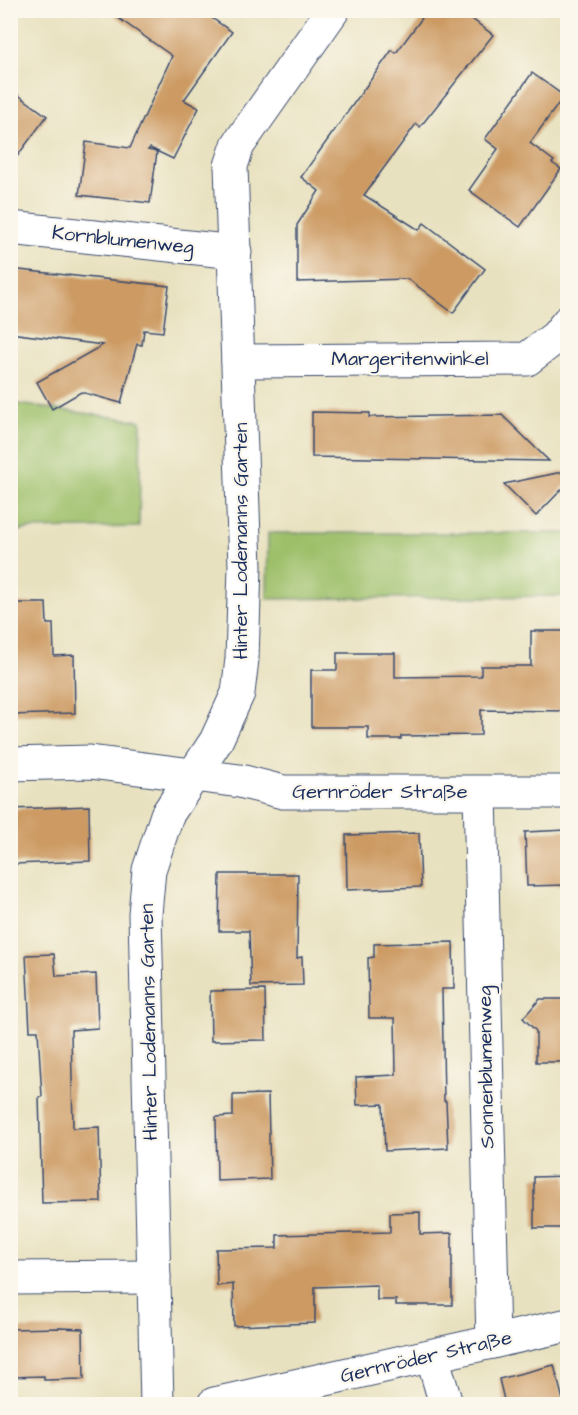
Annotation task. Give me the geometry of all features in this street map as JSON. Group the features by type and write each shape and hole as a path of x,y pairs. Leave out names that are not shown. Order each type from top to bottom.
{"street":[{"name":"Hinter Lodemanns Garten","path":"158,1404 145,914 149,870 166,815 216,741 238,693 242,659 245,567 231,166 238,145 333,10"},
{"name":"Kornblumenweg","path":"10,228 235,252"},
{"name":"Margeritenwinkel","path":"238,361 527,358 556,337 567,322"},
{"name":"Gernröder Straße","path":"10,764 90,762 240,781 283,792 567,792"},
{"name":"Sonnenblumenweg","path":"480,793 493,1342"},
{"path":"10,1278 154,1277"},
{"name":"Gernröder Straße","path":"214,1404 567,1325"},
{"path":"432,1356 446,1404"}],"green space":[{"path":"11,403 141,421 139,527 29,529 11,532"},
{"path":"268,533 567,533 567,596 267,599"}],"building":[{"path":"107,10 200,10 232,32 184,100 199,108 173,159 150,148 148,150 157,152 150,203 79,195 86,142 130,148 172,56"},
{"path":"428,10 460,10 493,35 420,127 416,124 364,195 419,230 424,223 485,269 453,313 408,279 297,282 297,225 319,191 301,177 392,50 396,53"},
{"path":"532,73 564,96 530,143 561,169 520,227 469,190 498,149 485,139"},
{"path":"10,89 47,116 10,166"},
{"path":"10,269 169,286 163,332 144,330 142,345 137,344 121,403 81,392 52,409 37,382 103,345 10,333"},
{"path":"312,412 370,413 369,417 502,415 549,461 312,457"},
{"path":"567,471 567,484 536,516 504,484"},
{"path":"10,603 46,603 47,624 53,624 54,656 74,655 75,713 10,715"},
{"path":"531,631 567,631 567,711 481,710 481,735 401,736 401,739 368,739 368,727 311,727 311,670 337,670 337,653 395,653 395,677 481,676 481,666 531,666"},
{"path":"89,806 90,861 14,864 12,809"},
{"path":"567,830 567,885 527,886 525,832"},
{"path":"419,833 421,887 347,890 346,835"},
{"path":"220,874 298,874 297,958 302,957 303,985 251,986 249,931 219,931"},
{"path":"453,942 454,989 442,989 444,1101 446,1101 448,1148 385,1151 383,1104 357,1105 356,1077 396,1075 395,1018 369,1018 368,958 374,957 374,944"},
{"path":"54,954 56,976 96,974 98,1028 71,1030 73,1128 99,1127 101,1202 42,1203 39,1097 42,1097 38,1031 30,1031 26,955"},
{"path":"265,990 266,1040 211,1041 210,991"},
{"path":"540,999 567,999 567,1062 536,1062 536,1031 523,1018"},
{"path":"268,1094 270,1179 217,1181 216,1117 233,1116 233,1095"},
{"path":"567,1176 567,1228 534,1228 534,1177"},
{"path":"420,1212 420,1234 452,1233 452,1305 396,1305 396,1300 377,1300 377,1285 315,1287 315,1323 234,1326 233,1284 217,1286 216,1249 277,1248 277,1235 390,1232 390,1213"},
{"path":"10,1329 83,1329 84,1379 44,1380 44,1376 10,1377"},
{"path":"554,1365 564,1404 505,1404 499,1379"}]}
